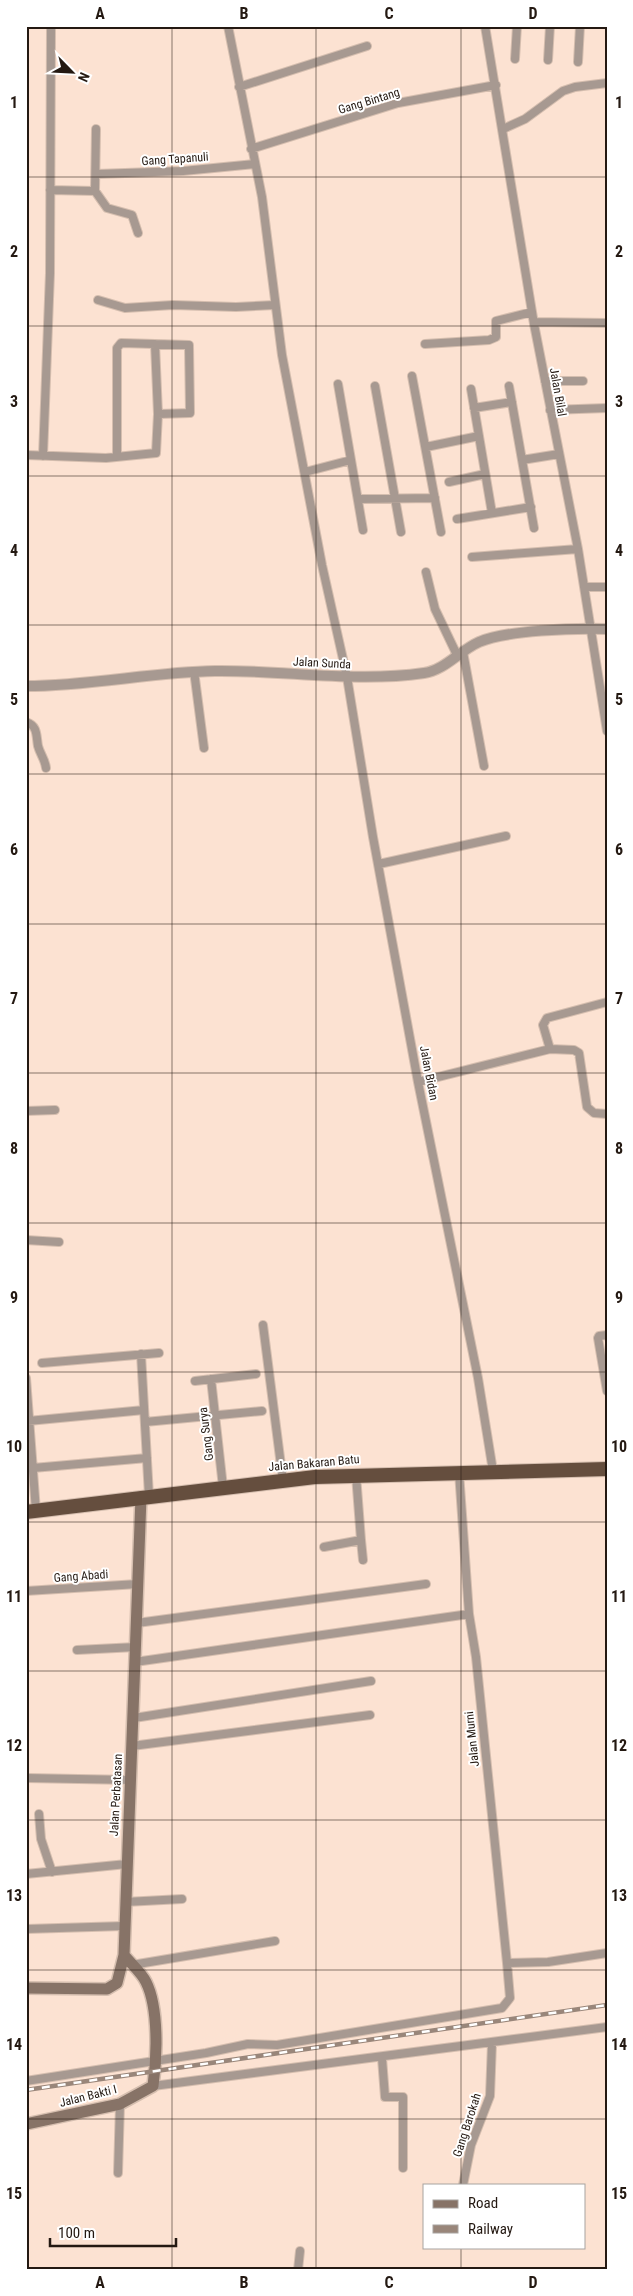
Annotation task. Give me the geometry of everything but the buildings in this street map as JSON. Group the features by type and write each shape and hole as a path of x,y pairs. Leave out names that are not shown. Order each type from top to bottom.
{"highway":[{"name":"Jalan Bakaran Batu","path":"31,1511 223,1487 356,1474 607,1469"}],"main road":[{"name":"Jalan Perbatasan","path":"26,1988 107,1989 117,1983 124,1955 138,1584 145,1496"},
{"path":"124,1955 146,1982 149,1989 156,2042 153,2086"},
{"name":"Jalan Bakti I","path":"26,2124 120,2104 153,2086"}],"street":[{"path":"42,456 50,275 51,26"},
{"name":"Jalan Bidan","path":"228,26 255,164 272,271 278,335 304,472 347,677 418,1082 478,1378 493,1471"},
{"name":"Jalan Bilal","path":"485,26 532,312 578,549 607,731"},
{"path":"515,59 517,26"},
{"path":"548,60 550,26"},
{"path":"578,62 580,26"},
{"path":"239,86 368,46"},
{"path":"503,129 525,119 563,91 575,87 607,83"},
{"name":"Gang Bintang","path":"251,149 398,103 496,85"},
{"path":"96,129 95,191 107,208 132,215 138,233"},
{"name":"Gang Tapanuli","path":"96,174 183,171 255,164"},
{"path":"50,190 95,191"},
{"path":"98,300 126,308 173,305 236,308 275,304"},
{"path":"425,344 489,340 496,337 496,321 532,312"},
{"path":"534,322 607,323"},
{"path":"117,457 117,348 121,343 187,344 191,349 190,413 158,414"},
{"path":"26,456 117,457 156,453 158,414 156,344"},
{"path":"412,376 441,532"},
{"path":"545,381 583,381"},
{"path":"338,384 363,530"},
{"path":"376,386 401,532"},
{"path":"509,386 534,528"},
{"path":"471,389 492,513"},
{"path":"474,408 512,402"},
{"path":"550,410 607,408"},
{"path":"426,447 479,436"},
{"path":"522,460 559,454"},
{"path":"304,472 351,460"},
{"path":"449,482 485,474"},
{"path":"358,499 435,498"},
{"path":"457,518 531,508"},
{"path":"472,557 578,549"},
{"path":"426,572 435,609 460,654 484,766"},
{"path":"584,587 607,587"},
{"name":"Jalan Sunda","path":"26,686 78,683 194,671 236,670 382,678 434,671 477,643 499,636 591,628 607,629"},
{"path":"194,671 204,748"},
{"path":"26,722 32,724 36,730 38,748 45,758 46,768"},
{"path":"379,864 506,836"},
{"path":"550,1049 544,1028 545,1020 607,1002"},
{"path":"418,1082 550,1049 574,1050 579,1054 587,1107 594,1113 607,1114"},
{"path":"26,1111 55,1110"},
{"path":"26,1240 59,1242"},
{"path":"263,1325 282,1481"},
{"path":"607,1335 599,1336 598,1338 607,1391"},
{"path":"42,1363 159,1353"},
{"path":"141,1354 148,1458 145,1496"},
{"path":"195,1382 256,1374"},
{"path":"26,1378 32,1468 31,1511"},
{"name":"Gang Surya","path":"210,1380 223,1487"},
{"path":"28,1421 144,1410"},
{"path":"145,1422 262,1411"},
{"path":"32,1468 148,1458"},
{"name":"Jalan Murni","path":"155,2062 248,2044 277,2044 502,2008 508,2002 510,1998 507,1963 476,1657 469,1614 459,1472"},
{"path":"356,1474 363,1560"},
{"path":"324,1547 361,1540"},
{"name":"Gang Abadi","path":"26,1591 138,1584"},
{"path":"137,1623 426,1584"},
{"path":"135,1662 469,1614"},
{"path":"77,1650 136,1647"},
{"path":"134,1718 371,1681"},
{"path":"132,1746 370,1714"},
{"path":"26,1778 131,1780"},
{"path":"39,1814 41,1840 52,1872"},
{"path":"26,1874 126,1864"},
{"path":"125,1902 182,1899"},
{"path":"26,1929 124,1926"},
{"path":"132,1965 275,1941"},
{"path":"507,1963 548,1962 607,1953"},
{"path":"153,2086 382,2058 607,2027"},
{"name":"Gang Barokah","path":"463,2184 471,2145 490,2096 492,2043"},
{"path":"382,2058 385,2096 403,2097 403,2168"},
{"path":"26,2080 155,2062"},
{"path":"118,2173 120,2104"},
{"path":"298,2270 300,2251"}],"railway":[{"path":"26,2090 607,2005"}]}
